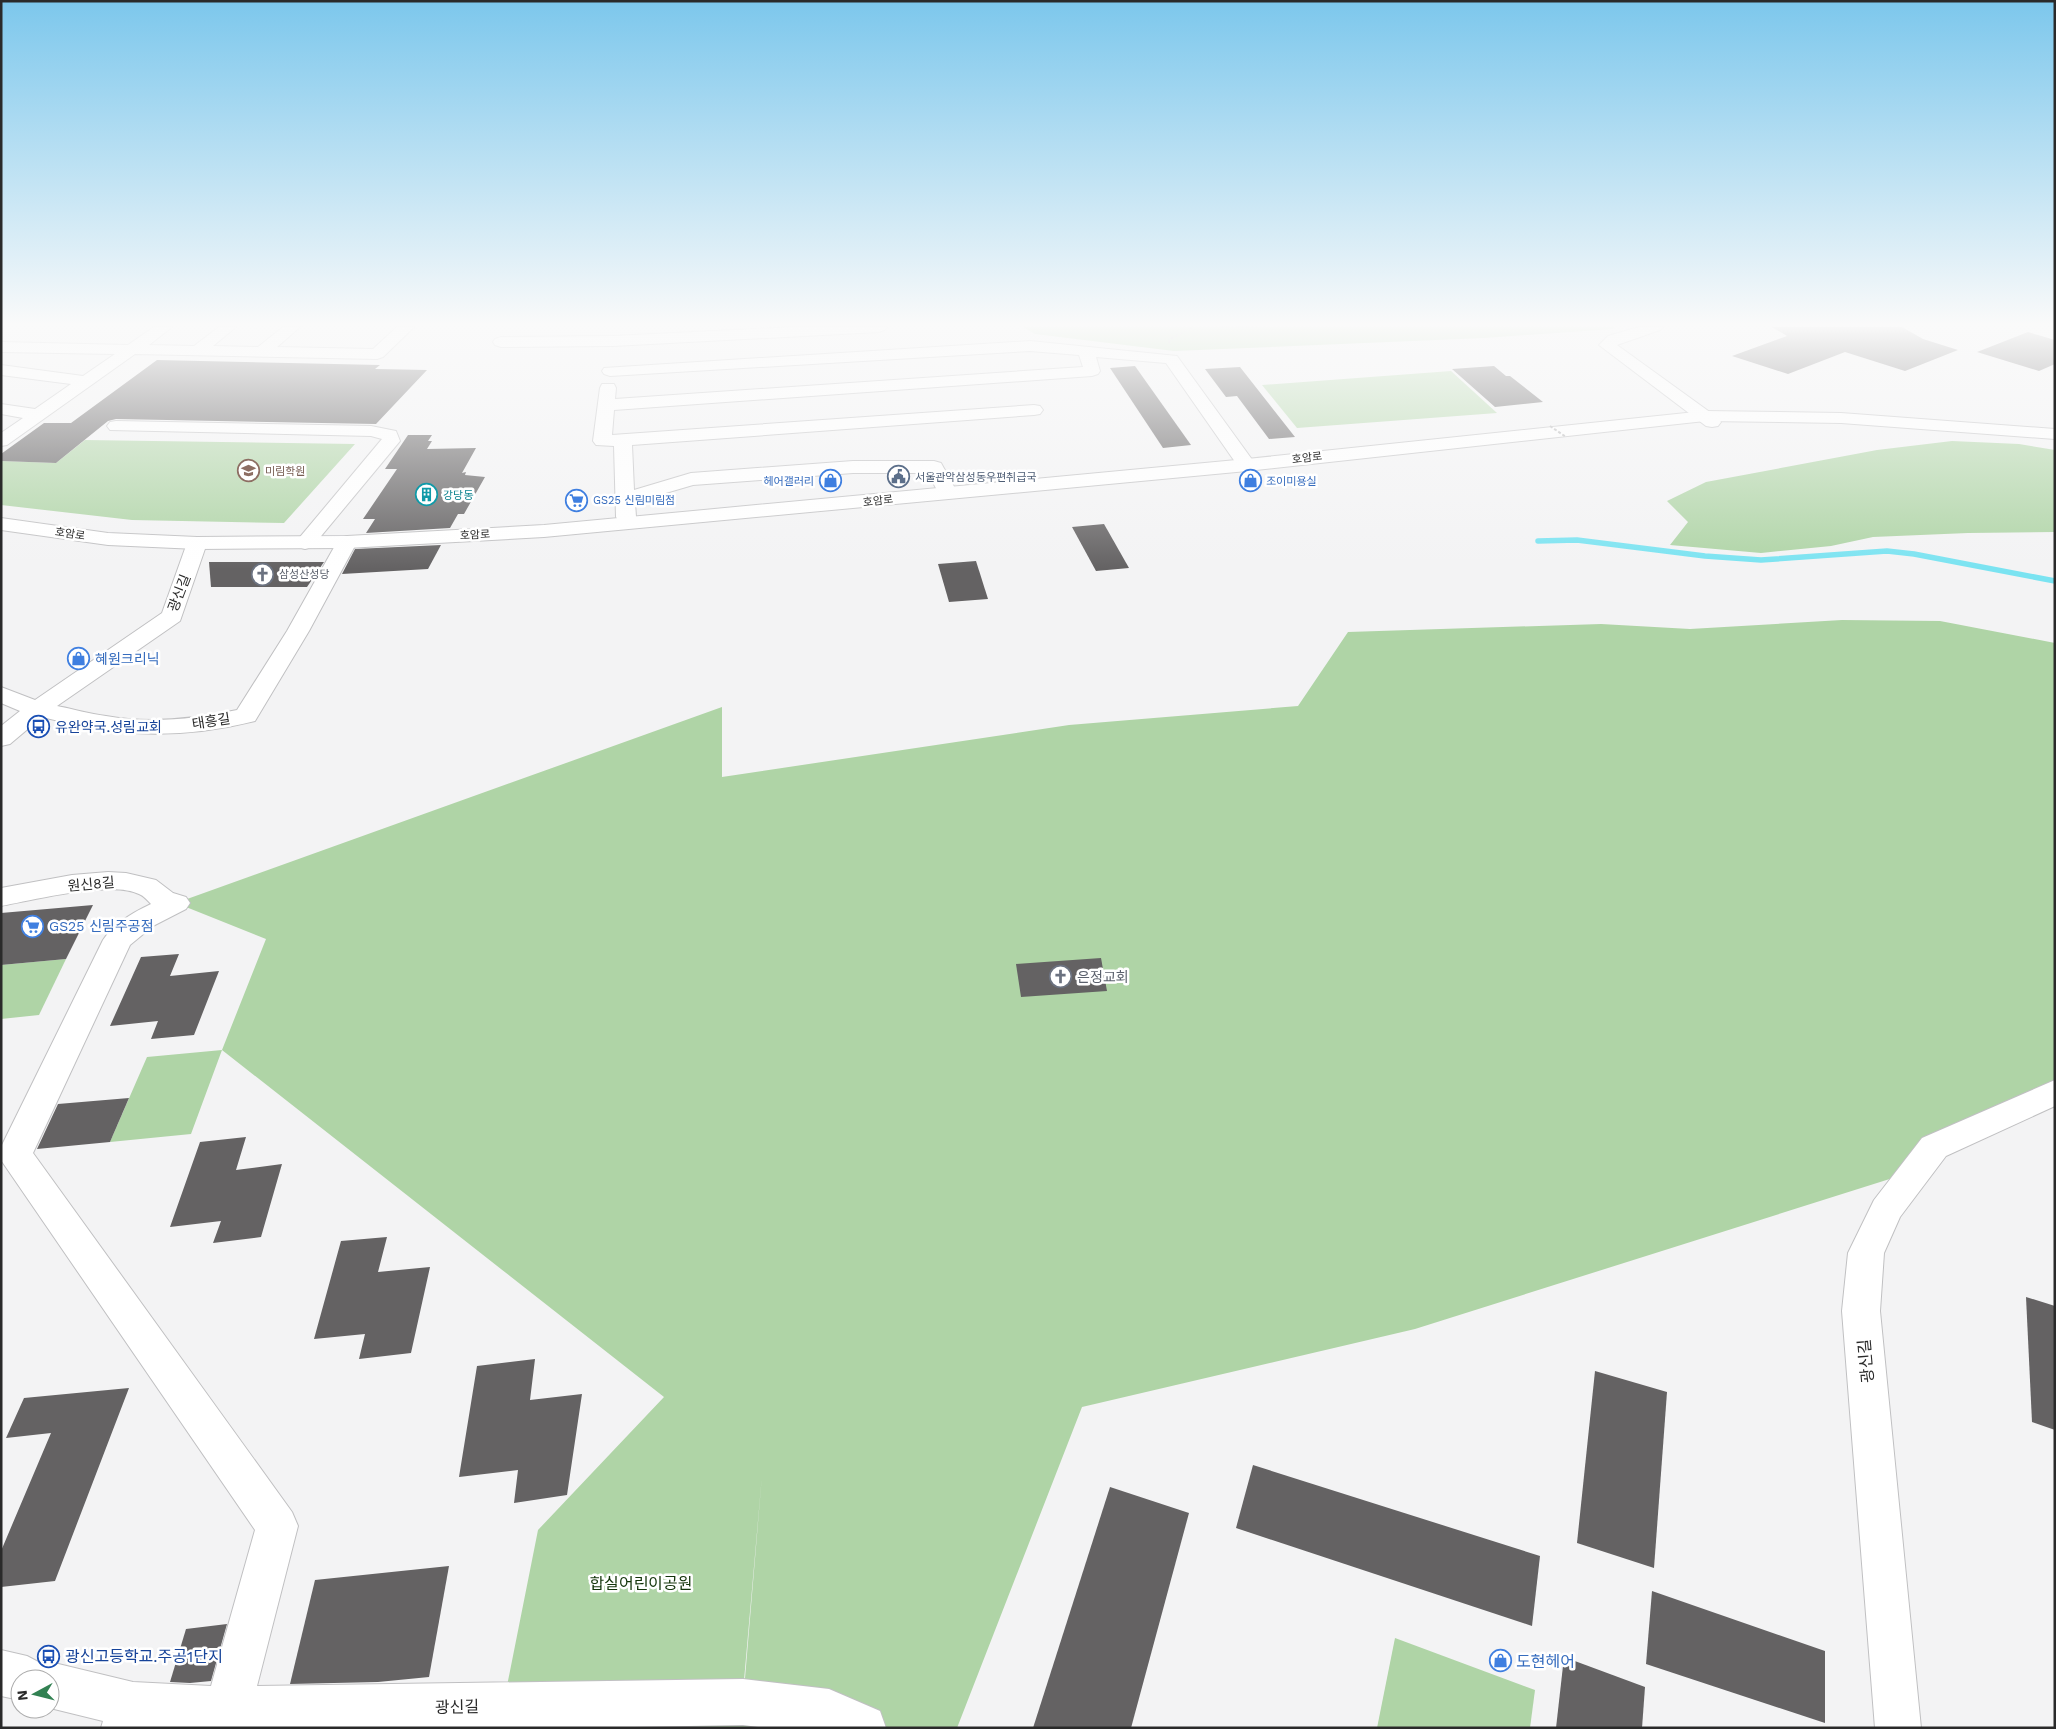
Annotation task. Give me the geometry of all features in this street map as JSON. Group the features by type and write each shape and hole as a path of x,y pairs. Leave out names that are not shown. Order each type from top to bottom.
{"street":[{"path":"1,441 49,408"},
{"path":"606,408 602,441 1034,410"},
{"path":"1206,408 1247,465"},
{"path":"1693,408 1709,419"},
{"path":"1,410 39,415"},
{"name":"호암로","path":"1,524 108,539 196,546 305,543 346,544 544,531 858,503 947,492 1247,465 1709,419 1841,418 2055,434"},
{"path":"1,534 98,547 346,544 545,536 908,504 1300,465 1709,419 1943,430 2055,440"},
{"path":"116,426 371,431 390,435 391,441 305,543"},
{"path":"624,440 627,523"},
{"path":"625,499 692,479 853,467 934,467 947,492"},
{"name":"태흥길","path":"38,709 108,724 152,727 200,725 246,716 298,632 346,544"},
{"name":"광신길","path":"1,739 38,709 172,616 196,546"},
{"path":"1,694 38,709"},
{"name":"원신8길","path":"1,897 83,882 126,882 146,885 157,892 162,899 176,903 143,920 118,940 16,1154 277,1526 228,1710"},
{"name":"광신길","path":"1898,1728 1861,1311 1866,1253 1886,1210 1934,1147 2055,1092"},
{"name":"광신길","path":"60,1688 128,1716 228,1710 743,1702 841,1722"}],"path":[{"path":"1550,426 1566,437"}],"green space":[{"path":"1280,408 1491,408 1497,413 1297,428"},
{"path":"85,440 355,444 284,523 132,520 1,505 1,461 56,463"},
{"path":"1952,441 2019,444 2055,450 2055,532 1873,537 1831,546 1761,553 1670,545 1688,522 1667,501 1706,482 1877,450"},
{"name":"합실어린이공원","path":"1842,620 1940,621 2055,643 2055,1092 1915,1171 1415,1329 1082,1407 957,1728 124,1728 743,1702 762,1475 743,1692 505,1696 538,1530 664,1397 222,1050 266,939 176,903 722,707 722,777 1069,725 1298,706 1348,632 1601,624 1690,629"},
{"path":"66,959 39,1015 1,1019 1,965"},
{"path":"222,1050 191,1134 110,1142 147,1057"},
{"path":"1395,1638 1535,1690 1530,1728 1377,1728"}],"building":[{"path":"92,408 391,408 376,424 116,419 108,421 56,463 1,461 1,454 44,423 71,423"},
{"path":"1136,408 1165,408 1191,445 1163,448"},
{"path":"1246,408 1272,408 1295,437 1269,439"},
{"path":"408,435 432,435 428,441 432,441 427,449 476,448 462,473 466,472 465,475 485,477 464,514 458,514 450,528 366,533 375,519 363,519 397,469 385,469"},
{"path":"1104,524 1129,568 1096,571 1072,527"},
{"path":"441,545 428,569 342,574 355,549"},
{"path":"976,561 988,599 949,602 938,564"},
{"name":"삼성산성당","path":"209,562 324,562 307,587 211,587"},
{"path":"93,905 66,959 1,965 1,913"},
{"path":"179,954 170,976 219,971 194,1035 151,1039 158,1021 110,1026 141,957"},
{"name":"은정교회","path":"1101,958 1107,991 1021,997 1016,964"},
{"path":"129,1098 110,1142 37,1149 58,1104"},
{"path":"246,1137 236,1170 282,1164 261,1237 213,1243 221,1221 170,1227 200,1142"},
{"path":"387,1237 378,1272 430,1267 411,1353 359,1359 365,1334 314,1339 341,1241"},
{"path":"2026,1297 2055,1306 2055,1430 2032,1422"},
{"path":"535,1359 530,1400 582,1394 567,1495 514,1503 518,1470 459,1477 477,1366"},
{"path":"1595,1371 1667,1392 1654,1568 1577,1543"},
{"path":"129,1388 55,1581 1,1587 1,1551 51,1433 6,1438 24,1398"},
{"path":"1253,1465 1540,1556 1532,1626 1236,1528"},
{"path":"1110,1487 1189,1513 1131,1728 1033,1728"},
{"path":"449,1566 429,1677 378,1682 290,1684 315,1580"},
{"path":"1652,1591 1825,1651 1825,1723 1646,1664"},
{"path":"227,1624 211,1681 170,1682 186,1629"},
{"path":"1564,1657 1645,1687 1642,1728 1556,1728"}],"waterway":[{"path":"1538,541 1577,540 1705,556 1761,560 1887,551 1914,554 2055,581"}],"place":[{"name":"미림학원","path":"249,471"},
{"name":"서울관악삼성동우편취급국","path":"899,477"},
{"name":"헤어갤러리","path":"830,481"},
{"name":"조이미용실","path":"1250,481"},
{"name":"강당동","path":"427,495"},
{"name":"GS25 신림미림점","path":"577,500"},
{"name":"삼성산성당","path":"263,574"},
{"name":"혜원크리닉","path":"79,659"},
{"name":"유완약국.성림교회","path":"39,727"},
{"name":"GS25 신림주공점","path":"33,926"},
{"name":"은정교회","path":"1061,977"},
{"name":"광신고등학교.주공1단지","path":"49,1656"},
{"name":"도현헤어","path":"1500,1661"}]}
